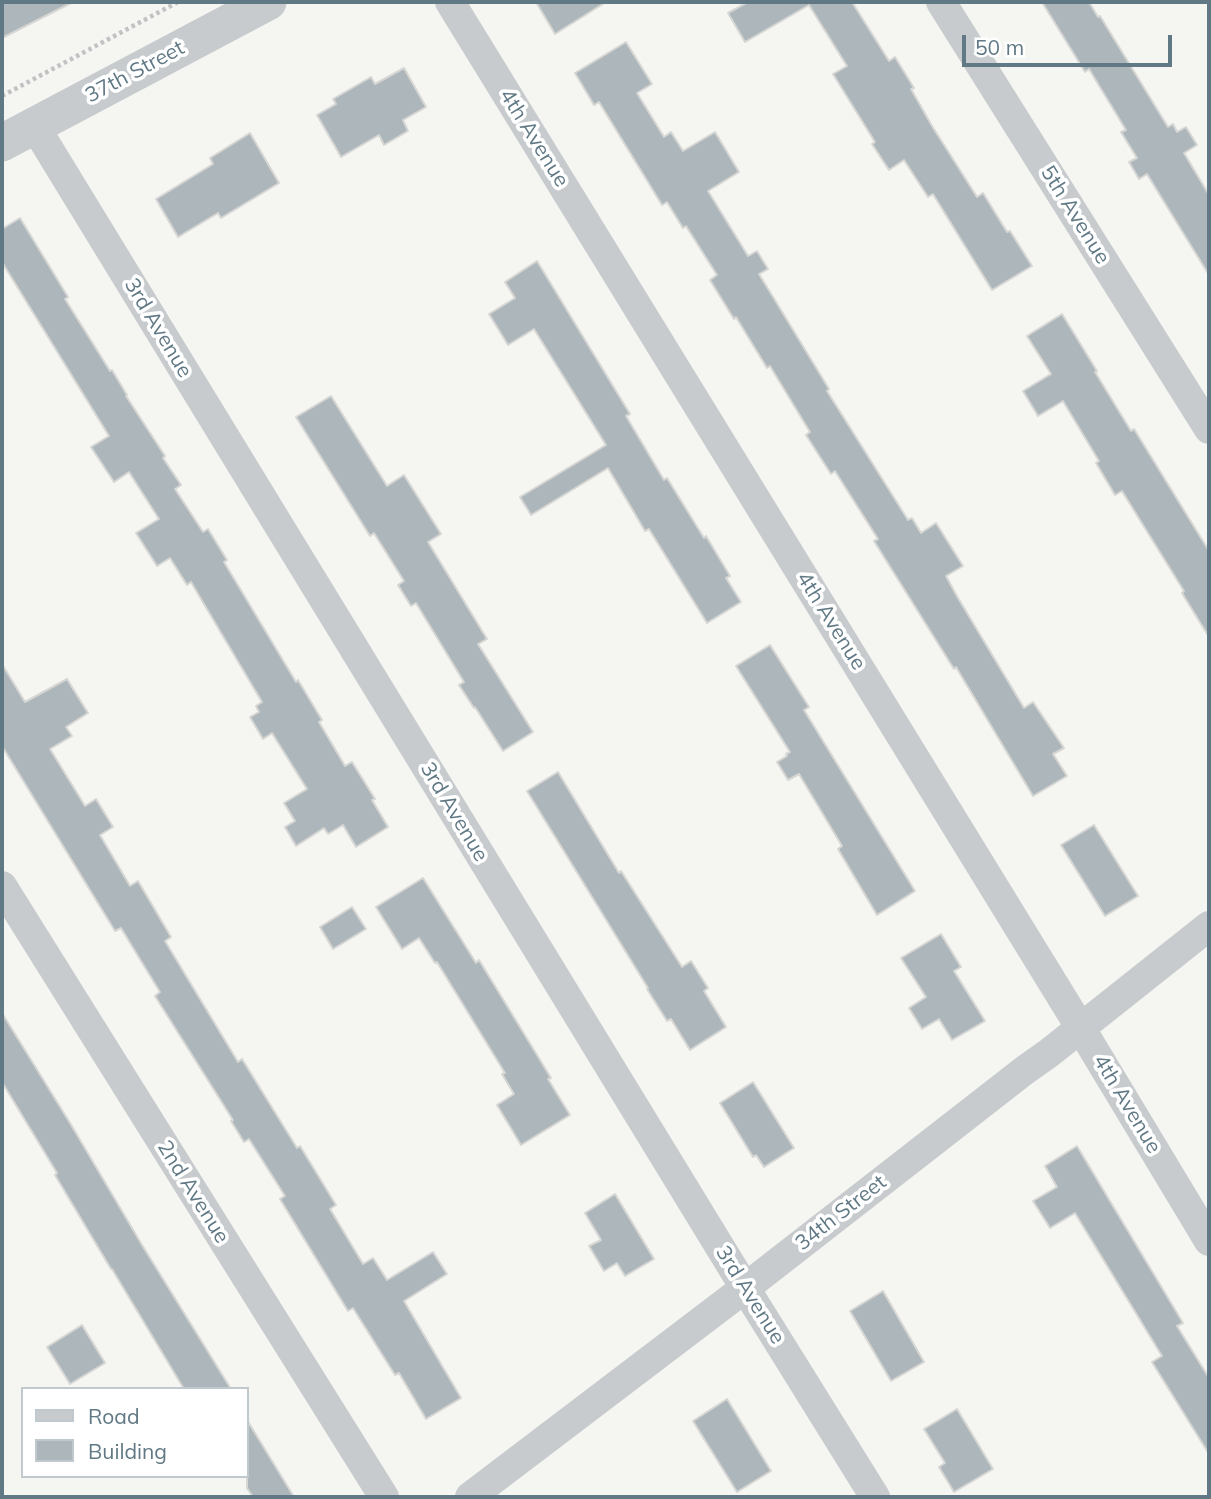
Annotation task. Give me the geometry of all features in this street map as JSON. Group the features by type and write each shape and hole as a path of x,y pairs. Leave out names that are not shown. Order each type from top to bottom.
{"street":[{"name":"37th Street","path":"2,143 268,2"},
{"name":"4th Avenue","path":"450,2 1209,1241"},
{"name":"5th Avenue","path":"941,2 1209,429"},
{"name":"3rd Avenue","path":"34,125 875,1497"},
{"name":"2nd Avenue","path":"2,886 384,1497"},
{"name":"34th Street","path":"470,1497 745,1288 1209,926"}],"path":[{"path":"2,96 178,2"}],"building":[{"path":"2,2 73,2 2,38"},
{"path":"536,2 606,2 555,34"},
{"path":"748,2 852,2 889,61 895,57 932,126 977,197 983,193 1032,266 992,290 933,194 928,197 904,160 889,170 872,144 875,142 833,74 847,66 809,5 745,42 728,13"},
{"path":"1042,2 1089,2 1168,127 1173,124 1177,132 1186,127 1197,145 1184,153 1209,195 1209,275 1147,174 1139,179 1129,162 1137,158 1121,132 1126,130 1089,69 1085,72"},
{"path":"626,42 652,84 637,93 664,137 671,132 683,151 715,132 739,172 708,191 748,256 757,251 768,269 759,274 829,389 827,391 908,520 912,518 921,533 936,523 963,566 946,576 958,598 1024,708 1033,702 1064,748 1053,754 1067,776 1033,796 956,667 954,669 874,541 878,539 835,471 831,474 806,435 810,432 770,366 767,368 710,280 717,275 686,226 683,228 667,202 662,205 599,102 594,105 575,73"},
{"path":"404,68 426,107 403,120 408,131 384,145 379,135 341,157 317,115 336,104 333,99 371,77 375,84"},
{"path":"250,133 279,183 221,218 218,213 178,237 156,199 213,164 210,158"},
{"path":"20,218 68,297 65,299 165,456 163,458 181,485 175,489 203,532 208,529 227,560 224,562 322,720 319,722 345,766 352,762 375,799 372,800 388,827 356,847 343,825 328,834 324,828 296,846 285,827 295,821 284,803 307,789 272,733 263,739 250,717 259,712 256,706 262,702 191,582 187,585 170,558 157,566 136,533 159,519 129,472 114,482 91,447 109,436 2,262 2,229"},
{"path":"537,261 630,414 626,416 664,480 667,478 730,576 726,578 741,602 707,623 649,529 645,531 608,468 531,515 520,497 606,445 534,329 508,345 489,314 515,298 505,282"},
{"path":"1062,314 1131,431 1134,429 1209,551 1209,637 1122,491 1115,495 1096,463 1099,461 1063,401 1038,416 1023,391 1051,374 1027,336"},
{"path":"331,396 387,486 404,475 441,534 428,542 487,639 478,644 533,732 503,751 459,685 464,682 416,603 411,606 398,585 404,581 374,533 370,536 296,417"},
{"path":"770,645 809,707 804,710 915,891 877,915 838,849 842,846 799,774 788,780 777,762 790,752 736,666"},
{"path":"2,664 25,702 67,679 88,713 66,727 72,736 50,749 85,806 96,799 113,827 100,835 130,886 138,881 171,937 165,941 238,1062 242,1059 297,1148 300,1146 336,1205 330,1209 363,1264 373,1258 387,1280 433,1252 447,1274 404,1301 461,1398 426,1419 399,1373 395,1375 353,1308 348,1311 280,1199 285,1196 249,1139 244,1142 155,996 160,992 121,928 115,931 2,746"},
{"path":"558,772 619,873 621,871 682,967 691,961 708,988 704,991 726,1027 690,1050 671,1019 667,1021 527,791"},
{"path":"1094,825 1138,896 1105,916 1061,845"},
{"path":"423,878 476,963 479,960 551,1078 548,1079 570,1115 521,1145 497,1105 514,1094 502,1074 505,1073 437,962 435,963 419,938 402,949 376,907"},
{"path":"352,907 366,929 333,949 320,927"},
{"path":"941,934 961,967 954,971 985,1021 952,1040 939,1019 922,1029 909,1008 926,997 901,958"},
{"path":"2,1013 230,1387 183,1387 2,1082"},
{"path":"753,1082 794,1148 764,1167 756,1155 753,1157 720,1103"},
{"path":"1077,1146 1183,1323 1177,1326 1209,1378 1209,1454 1152,1362 1162,1356 1075,1213 1050,1228 1033,1201 1057,1187 1045,1166"},
{"path":"615,1194 654,1259 625,1276 617,1263 604,1271 589,1246 601,1240 585,1213"},
{"path":"883,1291 924,1362 891,1381 850,1311"},
{"path":"82,1325 105,1363 70,1384 47,1347"},
{"path":"727,1399 771,1471 737,1492 693,1421"},
{"path":"957,1409 993,1469 954,1492 939,1467 945,1463 924,1429"},
{"path":"248,1422 294,1497 253,1497 247,1488"}]}
